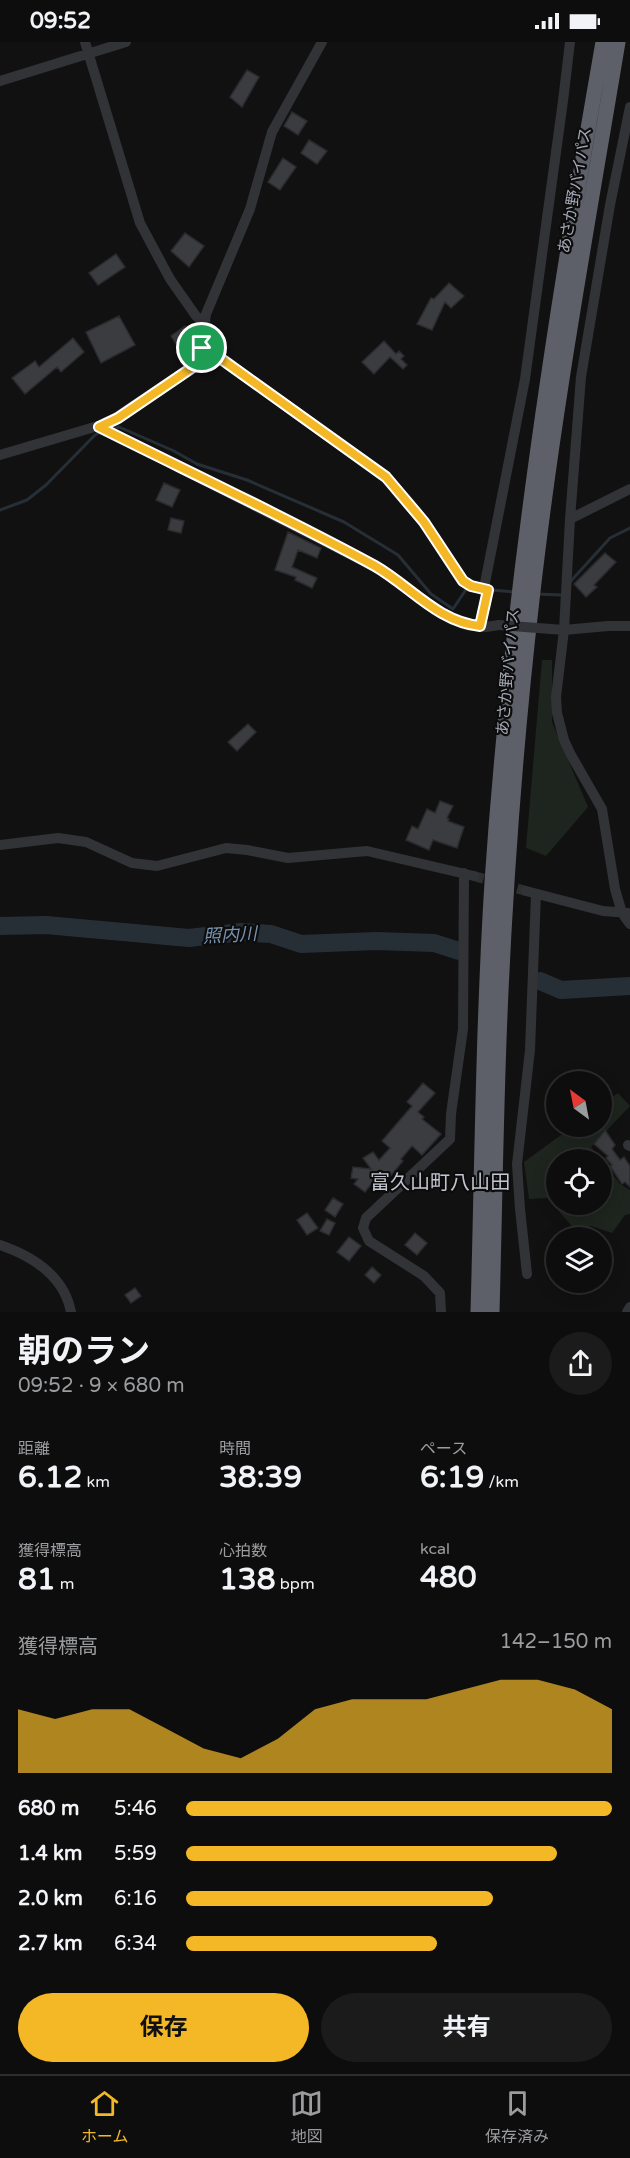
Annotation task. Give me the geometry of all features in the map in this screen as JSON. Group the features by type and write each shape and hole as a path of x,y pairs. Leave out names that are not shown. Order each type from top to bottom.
{"highway":[{"name":"あさか野バイパス","path":"478,1312 486,996 492,880 512,659 548,368 603,42"},
{"name":"あさか野バイパス","path":"492,1312 501,992 511,826 522,702 550,450 575,289 618,42"},
{"path":"607,110 627,42"}],"street":[{"path":"85,42 140,223 170,279 196,316 204,323"},
{"path":"0,81 126,42"},
{"path":"0,455 99,427 118,418 193,367 200,358 204,323 211,301 250,209 272,132 322,42"},
{"path":"484,588 525,379 564,101 570,42"},
{"path":"630,108 610,205 581,377 564,630 556,690 560,730 571,755 602,809 610,862 630,924"},
{"path":"202,348 213,353 386,477 424,522 463,581 471,586 488,590 480,626"},
{"path":"99,427 377,568 447,616 466,625 564,630 630,626"},
{"path":"570,519 630,489"},
{"path":"0,844 58,838 86,842 132,863 157,866 226,848 288,858 367,851 469,874 463,1029 451,1114 450,1139 366,1218 363,1228 369,1241 424,1276 440,1293 441,1312"},
{"path":"527,1275 517,1164 530,1050 531,892 603,911 626,913"},
{"path":"0,1245 19,1252 39,1265 59,1284 66,1295 71,1312"},
{"path":"627,1312 630,1307"}],"shaded area":[{"path":"542,660 552,660 552,722 588,807 546,856 526,848"},
{"path":"618,1093 630,1106 612,1125 612,1098"},
{"path":"558,1137 601,1137 591,1147 593,1149 546,1149 546,1198 529,1199 524,1162"},
{"path":"612,1173 620,1184 630,1190 630,1214 625,1215 612,1233 612,1227 573,1227 562,1215 612,1215"}],"building":[{"path":"247,70 259,77 242,107 230,97"},
{"path":"292,112 307,121 298,135 284,126"},
{"path":"309,140 327,151 317,164 301,153"},
{"path":"283,158 296,167 280,190 268,182"},
{"path":"185,233 204,246 189,267 171,251"},
{"path":"116,254 125,267 98,285 89,273"},
{"path":"449,283 464,296 451,308 445,302 432,330 417,324 431,298 434,299"},
{"path":"119,316 135,345 101,363 86,332"},
{"path":"185,326 193,339 179,349 171,336"},
{"path":"73,338 84,352 61,372 57,367 25,394 12,378 35,361 39,367"},
{"path":"384,341 396,354 399,351 404,356 401,359 407,365 403,369 390,357 374,374 362,362"},
{"path":"164,483 180,490 172,507 156,500"},
{"path":"171,518 184,521 181,533 168,530"},
{"path":"288,532 321,548 317,558 298,550 292,567 317,578 312,588 295,580 296,577 275,570"},
{"path":"605,553 616,562 594,585 597,587 586,597 574,584"},
{"path":"248,724 256,732 237,751 228,742"},
{"path":"440,801 453,806 447,818 448,821 464,827 457,848 433,840 429,850 406,840 412,826 418,829 427,809 435,813"},
{"path":"423,1083 435,1093 418,1112 424,1117 422,1119 441,1134 422,1155 412,1146 387,1180 380,1173 365,1192 354,1184 358,1179 351,1178 353,1167 371,1169 363,1158 373,1152 379,1160 390,1148 382,1141 412,1106 407,1102"},
{"path":"600,1137 610,1137 615,1145 612,1149 600,1149 594,1144"},
{"path":"612,1149 620,1160 624,1157 630,1166 630,1187 625,1182 622,1184 612,1169"},
{"path":"333,1198 343,1204 335,1217 325,1210"},
{"path":"307,1213 318,1228 307,1235 297,1220"},
{"path":"327,1219 335,1223 329,1235 320,1231"},
{"path":"415,1233 427,1243 417,1255 405,1245"},
{"path":"349,1237 361,1246 349,1261 337,1252"},
{"path":"372,1267 381,1275 374,1283 365,1275"},
{"path":"135,1288 141,1296 131,1303 125,1295"}],"waterway":[{"path":"111,430 119,427 174,451 197,464 247,480 344,522 398,555 431,594 453,609 467,588"},
{"path":"0,510 27,500 46,485 95,435 101,432"},
{"path":"570,582 610,538 630,528"},
{"path":"491,590 515,592"},
{"path":"536,594 562,595"},
{"name":"照内川","path":"0,926 46,925 189,938 241,932 271,934 301,944 377,941 434,943 459,951"},
{"name":"照内川","path":"540,981 561,990 630,986"}],"tunnel":[{"path":"474,876 526,891"}],"district":[{"name":"富久山町八山田","path":"440,1182"}],"route":[{"path":"202,348 213,353 386,477 424,522 463,581 476,588 488,590 480,626 466,625 454,620 377,568 99,427 118,418 193,367 200,358 202,348"}]}
